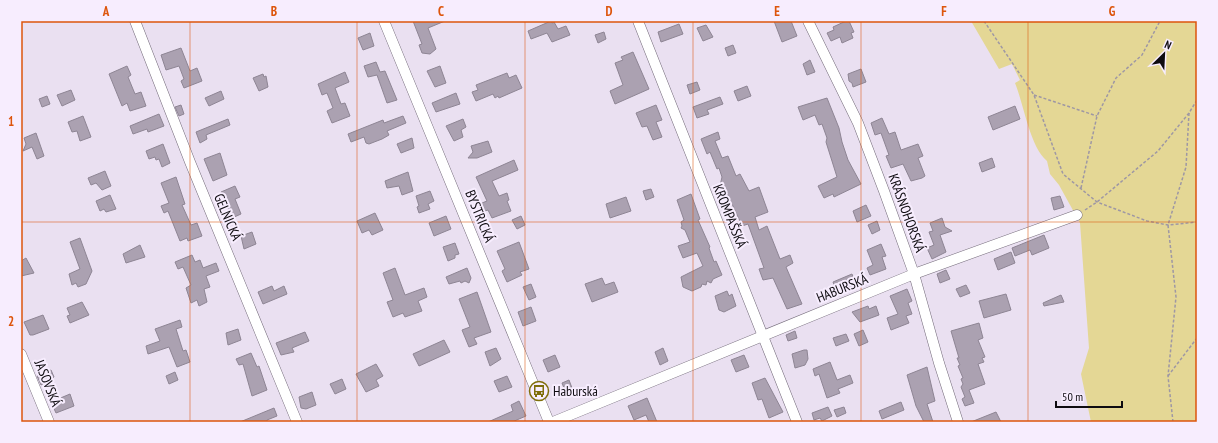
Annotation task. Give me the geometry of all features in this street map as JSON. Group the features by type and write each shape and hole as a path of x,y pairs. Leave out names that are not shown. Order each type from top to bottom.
{"street":[{"name":"GELNICKÁ","path":"135,21 190,162 298,422"},
{"name":"BYSTRICKÁ","path":"384,21 550,422"},
{"name":"KROMPAŠSKÁ","path":"638,21 797,422"},
{"name":"KRÁSNOHORSKÁ","path":"808,21 858,123 914,274 938,363 958,422"},
{"name":"HABURSKÁ","path":"554,422 762,335 914,274 1077,215"},
{"name":"JASOVSKÁ","path":"21,354 49,422"}],"path":[{"path":"984,21 1034,95 1064,174 1097,202 1147,221 1168,225 1197,222"},
{"path":"1081,188 1097,116 1116,78 1142,55 1160,21"},
{"path":"1034,95 1097,116"},
{"path":"1077,215 1097,202 1158,151 1189,113 1197,100"},
{"path":"1173,422 1168,376 1176,297 1168,225 1186,167 1189,113"},
{"path":"1168,376 1197,338"}],"shaded area":[{"path":"971,21 1197,21 1197,422 1091,422 1081,374 1089,348 1080,223 1059,185 1050,174 1047,161 1041,155 1036,146 1015,83 1020,80 1012,64 999,69"}],"building":[{"path":"413,21 445,21 428,28 436,49 430,54 422,53 419,45 422,44"},
{"path":"551,21 552,23 554,22 558,29 566,26 570,35 552,42 547,33 531,39 528,31"},
{"path":"774,21 791,21 797,36 782,42"},
{"path":"849,21 854,32 851,33 853,38 842,43 840,37 831,41 827,33 834,30 833,27"},
{"path":"679,24 683,34 661,42 658,32"},
{"path":"706,25 713,37 703,41 697,28"},
{"path":"604,32 606,39 598,43 595,35"},
{"path":"370,33 374,46 363,50 358,38"},
{"path":"733,45 736,53 728,56 725,48"},
{"path":"181,48 190,71 197,68 202,81 184,88 181,81 184,79 179,66 166,70 161,55"},
{"path":"633,52 649,89 615,104 610,91 623,85 615,63 623,60 621,57"},
{"path":"810,60 815,72 807,75 803,64"},
{"path":"376,62 380,72 385,71 397,100 387,103 377,75 368,77 364,66"},
{"path":"127,66 131,75 128,77 135,94 141,92 146,106 130,111 127,103 122,106 109,74"},
{"path":"440,66 446,83 435,87 427,71"},
{"path":"861,69 866,82 853,87 852,83 849,81 848,74"},
{"path":"345,72 349,82 335,88 341,104 345,103 350,116 332,123 327,111 333,108 327,93 322,95 318,84"},
{"path":"507,73 509,78 516,75 522,88 499,98 498,96 495,98 493,94 476,101 472,92 478,90 476,85"},
{"path":"263,74 264,77 266,76 268,87 259,91 253,78"},
{"path":"697,82 700,90 690,94 687,85"},
{"path":"747,86 751,96 738,101 734,91"},
{"path":"71,90 75,100 62,106 57,95"},
{"path":"221,91 224,99 209,106 205,98"},
{"path":"456,93 460,104 436,112 432,103"},
{"path":"47,96 50,104 42,107 39,99"},
{"path":"720,97 723,104 707,110 709,114 697,118 693,107"},
{"path":"827,98 839,128 848,160 861,184 834,197 833,194 824,198 818,186 837,177 826,142 827,138 822,124 819,125 815,115 803,120 798,107"},
{"path":"181,105 184,114 179,116 175,107"},
{"path":"656,105 662,120 656,122 662,137 653,140 647,126 642,127 636,113"},
{"path":"1015,106 1020,119 993,130 988,117"},
{"path":"159,114 164,126 148,132 147,129 133,134 130,126"},
{"path":"83,116 91,137 80,141 77,131 72,132 68,122"},
{"path":"403,116 406,123 387,131 389,135 382,139 369,144 366,143 364,137 351,142 348,134 383,120 384,123"},
{"path":"882,118 889,134 895,132 901,150 918,144 923,156 918,158 925,176 911,181 903,164 891,168 886,156 889,155 881,133 875,135 871,123"},
{"path":"228,119 230,125 206,135 207,139 200,143 196,132"},
{"path":"463,119 466,127 461,130 463,137 454,141 446,126"},
{"path":"718,132 720,139 715,141 722,158 728,156 736,176 740,174 749,191 759,187 768,212 755,217 759,230 767,226 780,259 790,255 793,263 786,267 802,304 787,309 773,278 763,280 759,269 764,268 748,224 742,226 728,195 719,190 722,177 719,168 717,169 710,152 707,154 701,139"},
{"path":"36,133 44,156 37,159 32,147 23,151 26,144 24,138"},
{"path":"412,138 414,148 401,153 397,144"},
{"path":"488,141 492,152 477,158 468,158 473,152 471,146"},
{"path":"163,144 170,163 162,167 159,159 156,160 155,157 149,159 146,151"},
{"path":"220,153 227,175 213,181 204,159"},
{"path":"992,158 995,167 982,172 979,163"},
{"path":"514,160 518,170 492,181 499,196 507,193 509,200 507,201 511,211 492,218 488,210 485,211 482,203 487,201 476,177"},
{"path":"105,171 111,186 102,190 96,183 91,185 88,178"},
{"path":"408,172 413,191 402,195 399,186 387,188 385,181"},
{"path":"176,177 185,204 182,205 191,225 197,223 202,236 188,241 187,238 180,241 168,211 164,213 161,206 169,203 161,183"},
{"path":"235,186 240,197 235,199 241,214 232,218 221,192"},
{"path":"651,189 654,197 646,200 643,191"},
{"path":"430,191 434,201 428,204 430,209 419,213 417,207 419,206 416,196"},
{"path":"691,194 700,219 698,220 710,247 709,248 714,262 716,261 722,275 713,279 711,283 707,281 706,285 702,284 701,287 692,291 683,287 681,277 703,266 697,253 683,258 678,246 690,242 685,230 681,228 681,222 684,220 677,200"},
{"path":"110,195 116,209 106,212 104,209 100,211 96,201"},
{"path":"1060,196 1064,207 1054,210 1051,198"},
{"path":"626,197 631,211 610,218 606,204"},
{"path":"866,205 871,216 857,222 853,211"},
{"path":"375,213 383,230 372,235 369,230 362,233 357,221"},
{"path":"446,216 451,229 434,236 429,223"},
{"path":"521,216 525,225 517,229 512,220"},
{"path":"942,218 945,227 952,231 940,235 946,252 932,259 927,248 934,245 929,232 933,231 930,223"},
{"path":"877,221 880,230 872,234 868,225"},
{"path":"252,232 256,244 244,249 241,236"},
{"path":"1044,235 1049,248 1032,255 1030,250 1015,256 1012,248"},
{"path":"80,238 92,271 86,284 78,287 76,283 72,285 69,274 80,269 70,242"},
{"path":"519,242 529,269 520,272 522,275 507,282 502,271 505,269 497,251"},
{"path":"455,243 459,254 455,255 455,258 448,261 443,247"},
{"path":"881,244 886,256 882,257 886,269 870,275 867,268 873,265 867,250"},
{"path":"140,245 145,257 126,263 123,254"},
{"path":"1011,252 1015,263 998,270 994,259"},
{"path":"192,255 195,262 200,260 203,268 216,263 219,271 206,276 210,287 204,289 207,302 199,306 197,300 191,303 186,288 191,285 183,267 178,269 175,262"},
{"path":"26,258 34,273 21,276 21,261"},
{"path":"395,268 405,295 424,288 427,297 418,301 422,311 405,317 403,313 393,317 387,302 393,300 383,273"},
{"path":"467,268 471,278 469,283 465,281 461,283 460,281 449,284 446,277"},
{"path":"946,270 950,279 940,283 937,274"},
{"path":"852,274 856,285 842,291 841,288 836,290 833,282"},
{"path":"602,278 605,285 614,282 618,292 592,302 585,284"},
{"path":"531,284 536,297 529,300 523,287"},
{"path":"966,285 970,293 960,297 956,289"},
{"path":"272,286 274,291 284,286 287,294 263,304 258,292"},
{"path":"907,289 912,301 908,303 912,314 906,316 909,323 891,330 887,318 898,314 890,296"},
{"path":"727,291 729,296 732,294 736,306 724,312 719,310 715,296"},
{"path":"477,292 491,332 474,338 477,344 469,347 462,330 470,327 459,299"},
{"path":"1006,294 1011,310 984,318 979,301"},
{"path":"1061,295 1064,302 1044,306 1043,303"},
{"path":"82,302 89,315 70,323 67,316 70,315 67,308"},
{"path":"868,306 869,309 876,306 879,315 860,322 852,312"},
{"path":"531,307 536,321 523,326 518,312"},
{"path":"43,315 49,329 30,335 24,322"},
{"path":"180,320 182,327 176,329 183,351 186,350 190,362 177,367 169,347 148,354 146,346 160,341 155,329"},
{"path":"979,323 983,338 978,340 985,357 982,358 984,362 978,364 985,384 969,390 974,403 965,406 962,399 965,397 961,387 963,384 961,379 963,378 958,366 960,365 957,358 959,358 951,331"},
{"path":"238,329 241,340 228,345 226,333"},
{"path":"863,330 868,342 859,346 854,334"},
{"path":"795,331 797,338 788,341 786,335"},
{"path":"305,332 309,341 292,348 294,352 281,355 276,343"},
{"path":"846,334 849,341 836,346 833,338"},
{"path":"444,340 450,352 419,366 413,354"},
{"path":"496,348 501,359 490,366 485,352"},
{"path":"663,348 668,361 660,365 655,352"},
{"path":"807,350 808,359 805,365 795,368 792,354"},
{"path":"251,353 257,367 259,366 267,390 252,396 243,364 239,365 236,359"},
{"path":"555,355 560,367 548,372 543,360"},
{"path":"744,355 749,367 736,372 731,360"},
{"path":"830,362 837,380 850,375 853,383 838,389 840,393 827,398 819,374 815,376 813,369"},
{"path":"376,364 383,376 376,380 379,386 366,392 356,374"},
{"path":"927,367 935,401 927,404 933,422 924,422 916,406 907,375"},
{"path":"51,370 54,377 41,385 37,376"},
{"path":"175,372 178,380 169,384 166,376"},
{"path":"507,376 512,387 499,392 494,381"},
{"path":"765,378 783,412 769,418 762,399 758,400 752,383"},
{"path":"342,379 346,389 335,394 330,384"},
{"path":"569,380 572,388 564,388 562,383"},
{"path":"312,392 316,405 306,409 301,408 299,397"},
{"path":"70,394 74,406 56,413 51,402"},
{"path":"647,398 657,422 649,422 646,415 634,420 628,406"},
{"path":"519,401 526,416 512,422 488,422 513,411 511,405"},
{"path":"901,402 904,410 882,419 879,411"},
{"path":"828,407 832,416 822,421 820,418 814,420 812,413"},
{"path":"844,407 846,413 837,417 834,410"},
{"path":"274,408 277,416 267,420 267,422 240,422"},
{"path":"996,412 1001,422 971,422"}],"place":[{"name":"Haburská","path":"539,391"}]}
